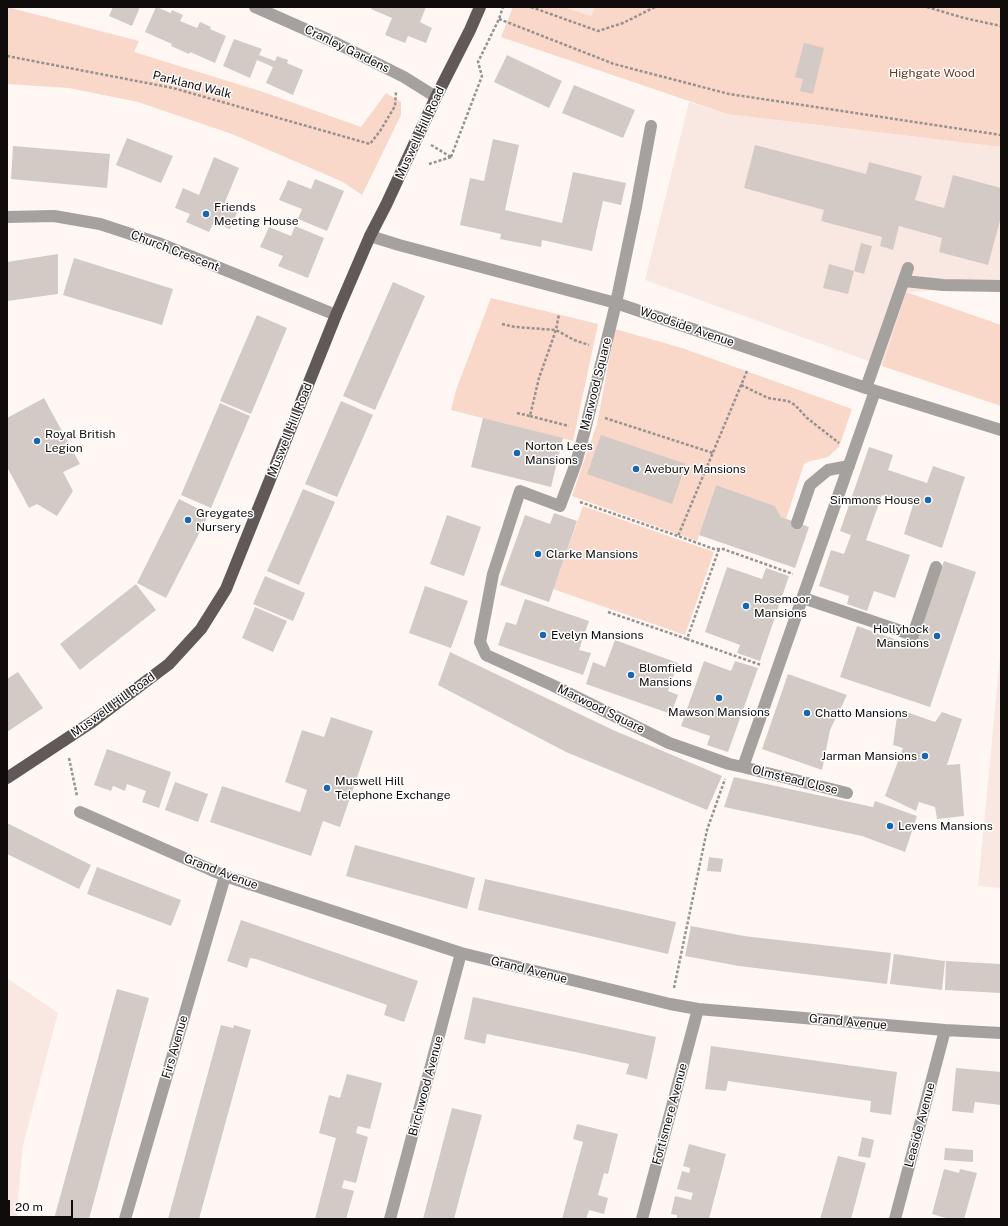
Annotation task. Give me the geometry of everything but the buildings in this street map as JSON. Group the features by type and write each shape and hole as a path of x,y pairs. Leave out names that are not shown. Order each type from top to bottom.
{"main road":[{"name":"Muswell Hill Road","path":"7,778 92,722 169,664 201,629 226,589 336,315 370,236 480,7"}],"street":[{"name":"Cranley Gardens","path":"255,7 334,42 404,77 436,97"},
{"name":"Marwood Square","path":"651,126 616,303 585,430 564,496 560,506 520,492 493,574 480,642 486,655 552,685 669,742 743,768"},
{"name":"Church Crescent","path":"7,217 54,216 100,224 161,244 336,315"},
{"name":"Woodside Avenue","path":"370,236 616,303 870,390 1001,430"},
{"path":"743,768 855,448 870,390 908,268"},
{"path":"904,281 943,285 1001,286"},
{"path":"797,523 810,485 828,470 849,466"},
{"path":"803,598 913,635 936,567"},
{"name":"Olmstead Close","path":"743,768 847,794"},
{"name":"Grand Avenue","path":"80,812 225,876 462,953 670,1004 698,1009 944,1030 1001,1033"},
{"name":"Firs Avenue","path":"125,1219 225,876"},
{"name":"Birchwood Avenue","path":"390,1219 462,953"},
{"name":"Fortismere Avenue","path":"642,1219 698,1009"},
{"name":"Leaside Avenue","path":"895,1219 944,1030"}],"path":[{"path":"451,157 482,76 478,62 499,19 503,7"},
{"path":"531,7 598,31 623,23 655,7"},
{"path":"927,7 964,18 1001,26"},
{"path":"499,19 614,64 729,94 1001,135"},
{"name":"Parkland Walk","path":"7,56 173,88 370,144 380,131 395,106"},
{"path":"418,137 451,157"},
{"path":"429,164 451,157"},
{"path":"530,416 538,378 556,330 559,314"},
{"path":"502,324 515,327 556,330 574,340 604,351"},
{"path":"678,536 747,371"},
{"path":"741,385 768,398 788,401 795,405 807,418 834,440 841,444 855,448"},
{"path":"589,412 712,453"},
{"path":"517,413 585,430"},
{"path":"564,496 714,549 723,549 810,580"},
{"path":"687,639 719,549"},
{"path":"608,612 777,671"},
{"path":"66,740 80,812"},
{"path":"670,1004 707,830 729,764"}],"shaded area":[{"path":"564,7 595,7 591,16"},
{"path":"689,102 727,114 1001,147 1001,287 906,292 882,366 645,280"},
{"path":"1001,646 1001,888 978,886"},
{"path":"7,978 58,1013 23,1145 16,1219 7,1219"}],"green space":[{"path":"7,7 139,41 134,52 260,91 361,127 386,93 401,102 401,115 362,195 343,182 232,134 138,102 69,88 7,84"},
{"name":"Highgate Wood","path":"513,7 564,7 591,16 595,7 1001,7 1001,147 727,114 501,37"},
{"path":"906,292 1001,325 1001,406 882,366"},
{"path":"491,298 598,324 573,441 451,410 456,390"},
{"path":"615,329 682,348 852,409 839,447 828,457 804,464 786,519 781,517 775,506 716,485 697,541 572,496 597,424"},
{"path":"583,506 714,552 685,635 553,589"}],"place":[{"name":"Friends Meeting House","path":"206,214"},
{"name":"Royal British Legion","path":"37,441"},
{"name":"Norton Lees Mansions","path":"517,453"},
{"name":"Avebury Mansions","path":"636,469"},
{"name":"Simmons House","path":"928,500"},
{"name":"Greygates Nursery","path":"188,520"},
{"name":"Clarke Mansions","path":"538,554"},
{"name":"Rosemoor Mansions","path":"746,606"},
{"name":"Evelyn Mansions","path":"543,635"},
{"name":"Hollyhock Mansions","path":"937,636"},
{"name":"Blomfield Mansions","path":"631,675"},
{"name":"Mawson Mansions","path":"719,698"},
{"name":"Chatto Mansions","path":"807,713"},
{"name":"Jarman Mansions","path":"925,756"},
{"name":"Muswell Hill Telephone Exchange","path":"327,788"},
{"name":"Levens Mansions","path":"890,826"}]}
